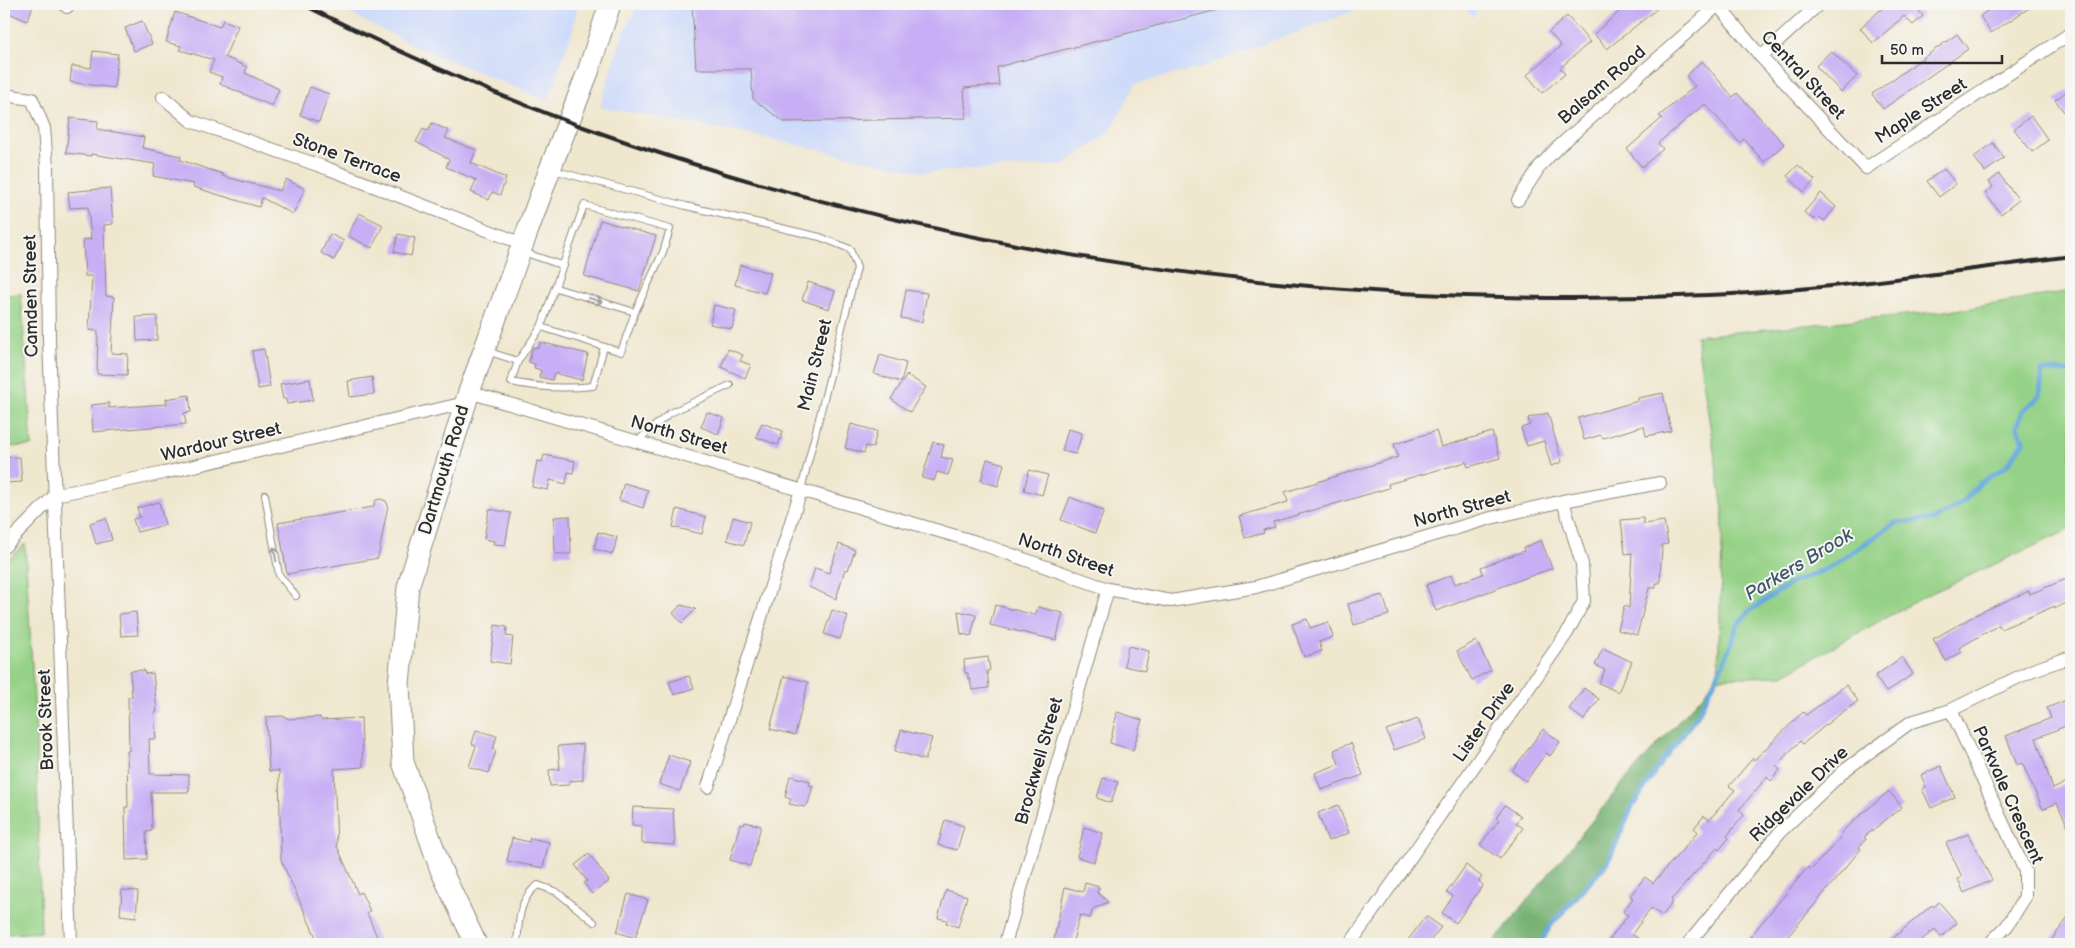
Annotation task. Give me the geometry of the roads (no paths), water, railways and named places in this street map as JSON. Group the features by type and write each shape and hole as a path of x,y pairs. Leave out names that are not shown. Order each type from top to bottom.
{"main road":[{"path":"597,4 599,38"},
{"name":"Dartmouth Road","path":"476,944 441,870 403,762 398,684 408,587 467,398 610,4"}],"street":[{"name":"Central Street","path":"1718,4 1761,57 1866,168"},
{"name":"Balsam Road","path":"1518,200 1540,166 1556,149 1718,4"},
{"path":"1761,57 1819,4"},
{"name":"Maple Street","path":"1866,168 2071,33"},
{"name":"Camden Street","path":"4,95 32,98 44,128 47,168 49,339 55,495"},
{"name":"Stone Terrace","path":"163,97 191,121 329,169 522,248"},
{"name":"Wardour Street","path":"55,495 164,473 467,398"},
{"name":"North Street","path":"467,398 637,441 976,542 1108,589 1171,601 1256,587 1482,520 1562,501 1660,484"},
{"name":"Main Street","path":"708,787 801,490"},
{"path":"4,547 55,495"},
{"name":"Brook Street","path":"55,495 71,944"},
{"name":"Lister Drive","path":"1350,944 1562,641 1584,601 1582,564 1562,501"},
{"name":"Brockwell Street","path":"1005,944 1108,589"},
{"name":"Ridgevale Drive","path":"1688,944 1780,832 1845,770 1911,722 1951,710 2033,670 2071,657"},
{"name":"Parkvale Crescent","path":"1951,710 2025,871 2025,897 2006,926 1989,944"}],"lane":[{"name":"Main Street","path":"550,169 686,206 820,237 850,249 857,268 801,490"},
{"path":"541,327 621,352 635,312 663,252 670,229 584,204 564,266 541,327 518,361 512,382 535,387 572,388 593,386 604,347"},
{"path":"522,248 564,266"},
{"path":"556,288 635,312"},
{"path":"484,350 518,361"},
{"path":"637,441 670,413 730,385"},
{"path":"265,495 279,575 296,596"},
{"path":"517,944 520,909 529,892 538,885 556,892 594,922"}],"waterway":[{"name":"Parkers Brook","path":"1540,944 1550,926 1608,862 1632,807 1662,761 1697,716 1726,658 1737,626 1749,611 1790,584 1831,567 1895,523 1936,519 1964,501 1980,483 2006,466 2024,442 2017,426 2023,411 2040,396 2042,371 2071,371"}],"railway":[{"path":"302,4 371,38 477,86 549,115 721,173 859,210 998,242 1139,266 1281,283 1423,294 1566,298 1754,293 1890,280 2071,256"}]}
